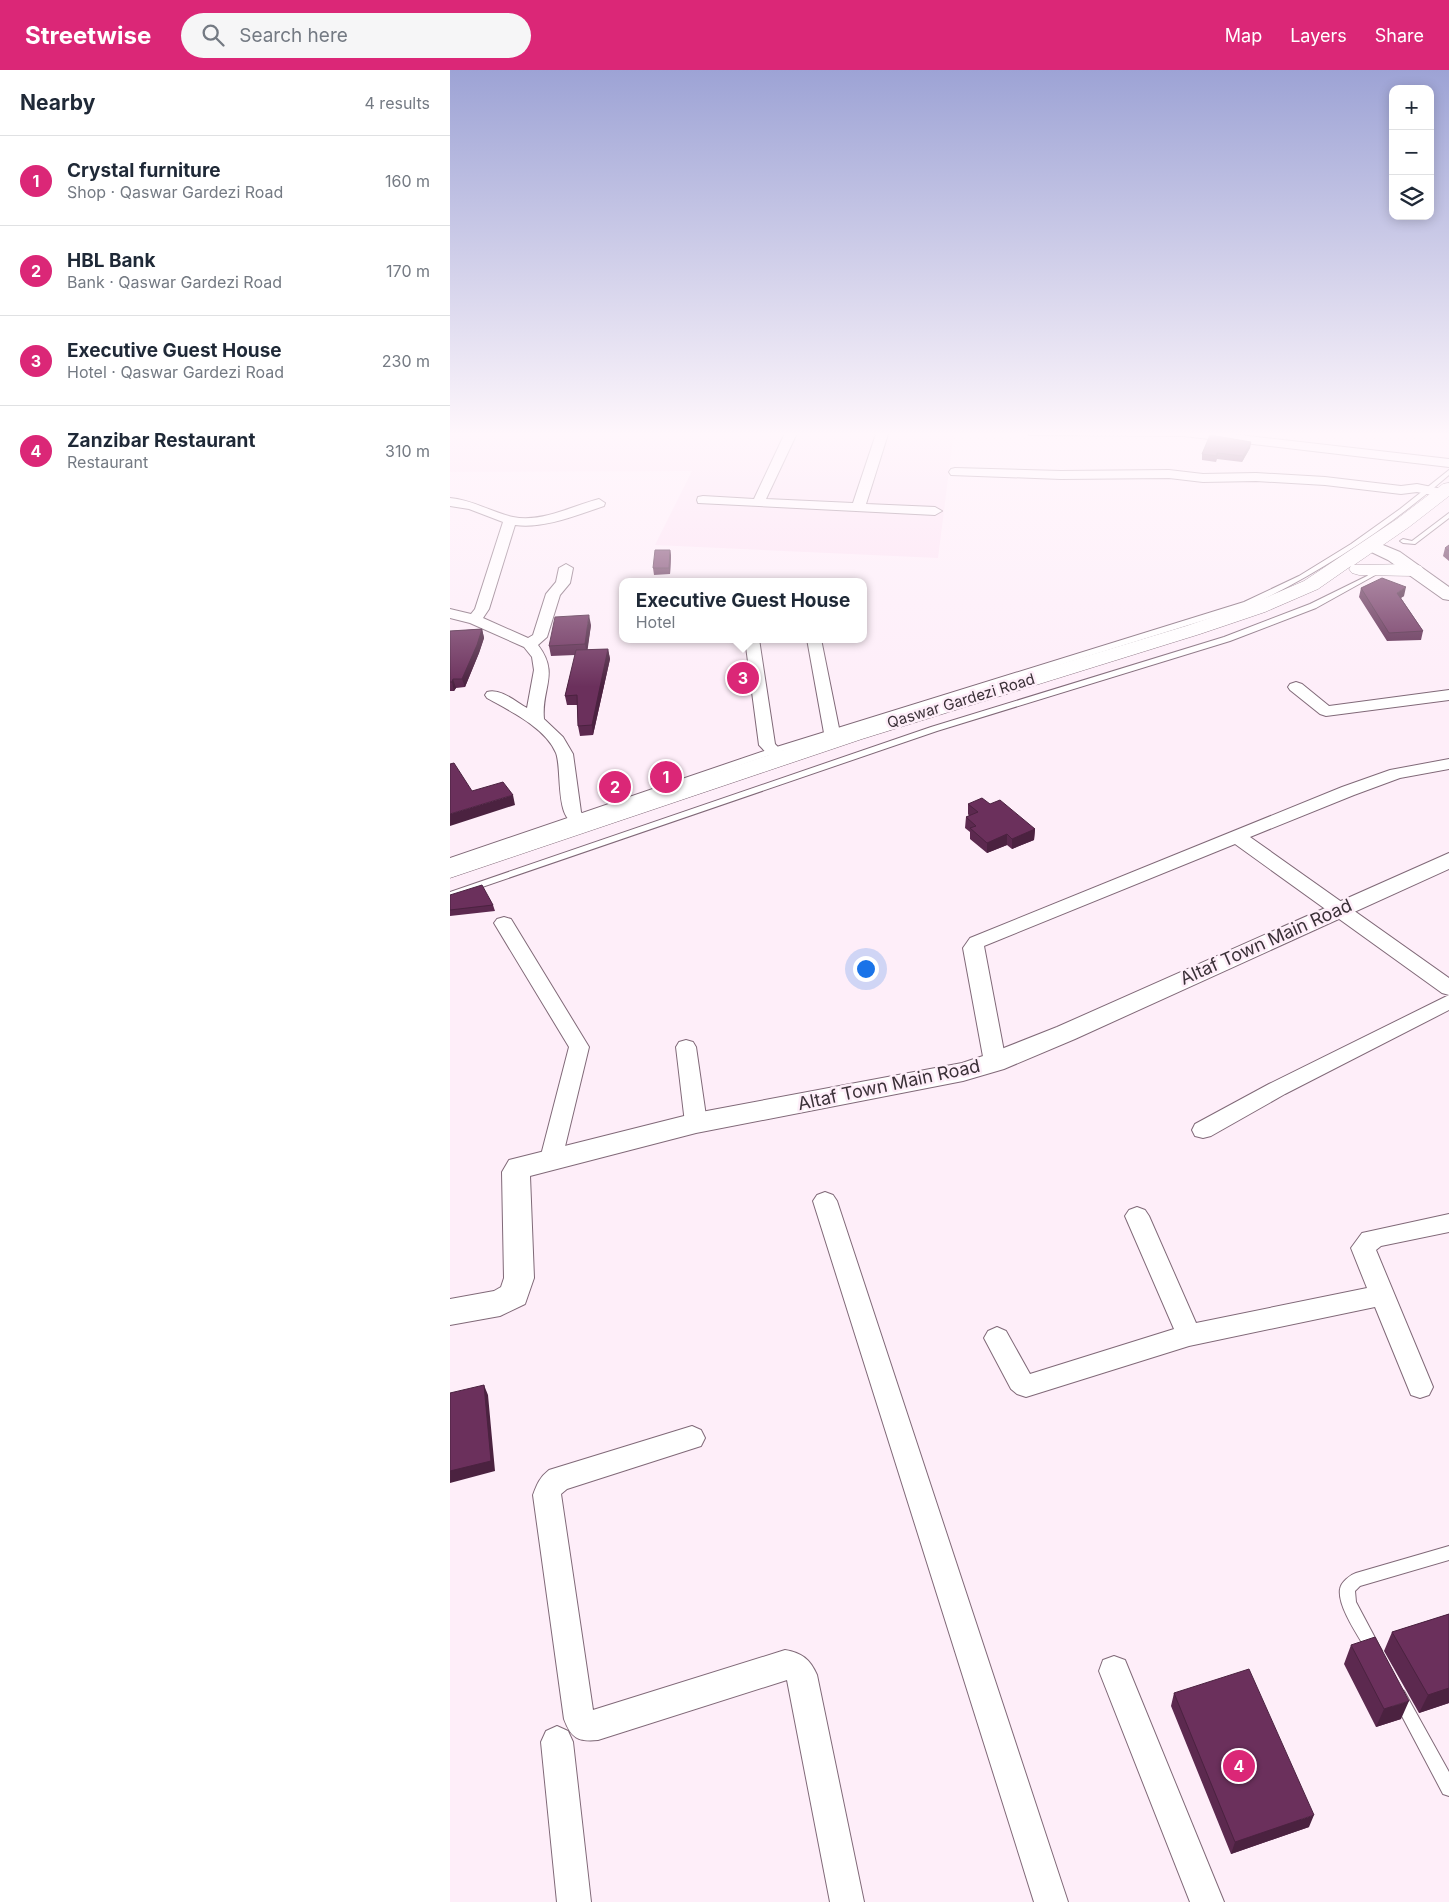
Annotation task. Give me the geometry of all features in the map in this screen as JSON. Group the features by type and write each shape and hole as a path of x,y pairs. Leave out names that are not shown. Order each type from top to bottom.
{"main road":[{"path":"450,884 1232,627 1290,606 1336,583 1379,555 1419,516"},
{"name":"Qaswar Gardezi Road","path":"450,870 605,813 777,755 854,734 1193,630 1258,608 1303,583 1379,555 1419,516"},
{"path":"1379,555 1414,570"}],"street":[{"path":"501,516 511,521 551,516"},
{"path":"475,620 482,609 507,526 511,521"},
{"path":"530,644 540,637 554,594 563,583 566,568"},
{"path":"1414,570 1449,595"},
{"path":"450,613 475,620 530,644 539,657 542,670 535,709 536,720"},
{"path":"753,643 767,745 777,755"},
{"path":"815,643 832,733"},
{"path":"1296,687 1326,711 1449,695"},
{"path":"493,694 536,720 557,740 565,754 572,812 577,819"},
{"path":"995,1062 973,948 977,942 1348,791 1396,774 1449,764"},
{"path":"1236,836 1449,988"},
{"name":"Altaf Town Main Road","path":"450,1312 500,1303 514,1295 519,1278 516,1172 523,1166 696,1123 963,1072 995,1062 1066,1033 1449,860"},
{"path":"504,923 579,1047 551,1159"},
{"path":"1203,1130 1277,1089 1449,1002"},
{"path":"686,1047 696,1123"},
{"path":"824,1200 1051,1902"},
{"path":"1136,1216 1189,1335"},
{"path":"1420,1387 1363,1248 1370,1240 1449,1224"},
{"path":"996,1338 1020,1381 1026,1386 1189,1335 1382,1295"},
{"path":"692,1438 559,1480 550,1486 547,1495 579,1719 585,1726 598,1725 785,1665 796,1667 802,1675 847,1902"},
{"path":"1114,1671 1207,1902"},
{"path":"557,1742 574,1902"}],"lane":[{"path":"777,755 832,733 1186,624 1303,583 1336,557 1401,516"},
{"path":"1379,555 1413,543 1446,516"},
{"path":"450,895 821,762"},
{"path":"450,861 577,819 605,813"},
{"path":"1382,1665 1349,1604 1347,1589 1356,1580 1449,1554"},
{"path":"1392,1682 1449,1788"}],"shaded area":[{"path":"669,516 943,516 938,558 655,545"}],"building":[{"path":"655,550 670,550 669,568 653,568"},
{"path":"1382,578 1406,587 1397,593 1423,631 1389,633 1361,588"},
{"path":"589,615 585,644 549,646 555,617"},
{"path":"482,629 462,679 453,679 450,682 450,631"},
{"path":"608,649 592,725 578,726 577,695 565,696 576,650"},
{"path":"454,763 472,791 503,782 513,795 450,814 450,764"},
{"path":"982,798 990,804 1000,800 1035,829 1012,839 1007,834 987,843 970,828 976,826 966,817 978,812 968,804"},
{"path":"482,885 493,905 450,910 450,895"},
{"path":"484,1385 491,1461 450,1471 450,1393"},
{"path":"1449,1614 1449,1688 1428,1695 1392,1632"},
{"path":"1375,1637 1409,1701 1384,1709 1351,1645"},
{"path":"1249,1669 1314,1815 1235,1842 1174,1693"}],"place":[{"name":"Executive Guest House","path":"743,678"},
{"name":"Crystal furniture","path":"666,777"},
{"name":"HBL Bank","path":"615,787"},
{"name":"Zanzibar Restaurant","path":"1239,1766"}]}
